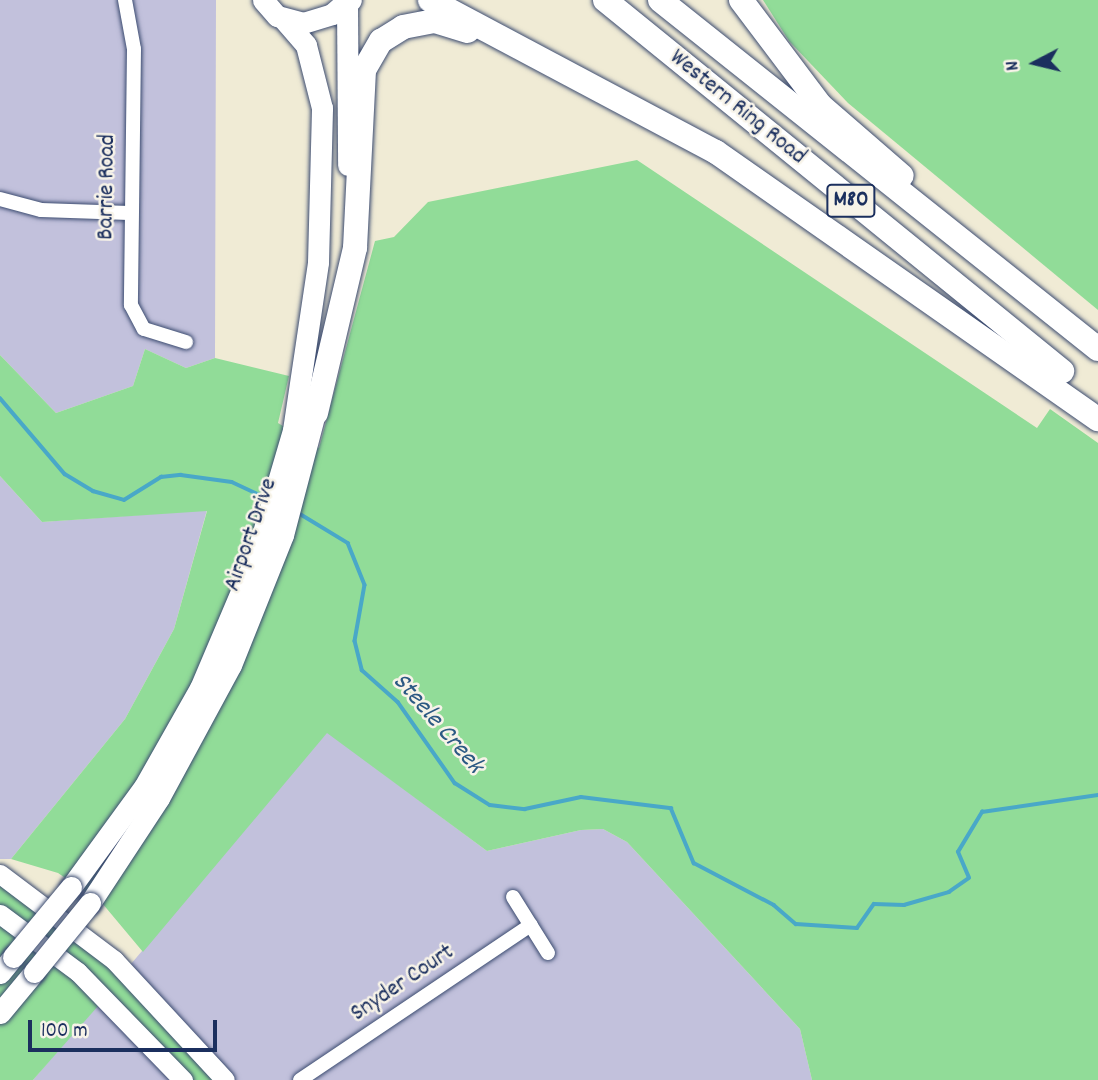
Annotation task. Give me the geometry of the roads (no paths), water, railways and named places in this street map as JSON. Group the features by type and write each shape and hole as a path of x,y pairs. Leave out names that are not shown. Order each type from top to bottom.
{"highway":[{"path":"430,0 727,159 1098,419"},
{"name":"Western Ring Road","path":"605,0 1098,400"},
{"name":"Western Ring Road","path":"660,0 1098,349"},
{"path":"740,0 820,105 1098,334"},
{"path":"306,426 355,248 362,80 381,41 417,23 445,23 596,89"}],"main road":[{"name":"Airport Drive","path":"262,0 306,46 323,108 318,262 306,426"},
{"name":"Airport Drive","path":"0,1013 90,903 202,722 264,561 306,426 344,250 349,1"},
{"path":"283,19 308,23 349,1"},
{"name":"Airport Drive","path":"7,965 71,887 169,744 264,561"}],"street":[{"name":"Barrie Road","path":"125,0 134,49 129,213 131,305 144,329 186,342"},
{"path":"0,200 41,210 129,213"},
{"path":"0,874 114,960 225,1080"},
{"path":"513,897 548,953"},
{"path":"0,914 87,981 183,1080"},
{"name":"Snyder Court","path":"300,1080 531,925"}],"waterway":[{"name":"Steele Creek","path":"0,398 65,474 93,491 124,500 161,477 181,475 232,482 264,497"},
{"name":"Steele Creek","path":"297,512 348,543 365,585 355,641 362,670 398,702 455,783 490,805 525,809 581,797 671,808 694,863 774,905 796,924 857,928 874,904 904,905 949,892 969,878 958,852 982,812 1098,795"}]}
